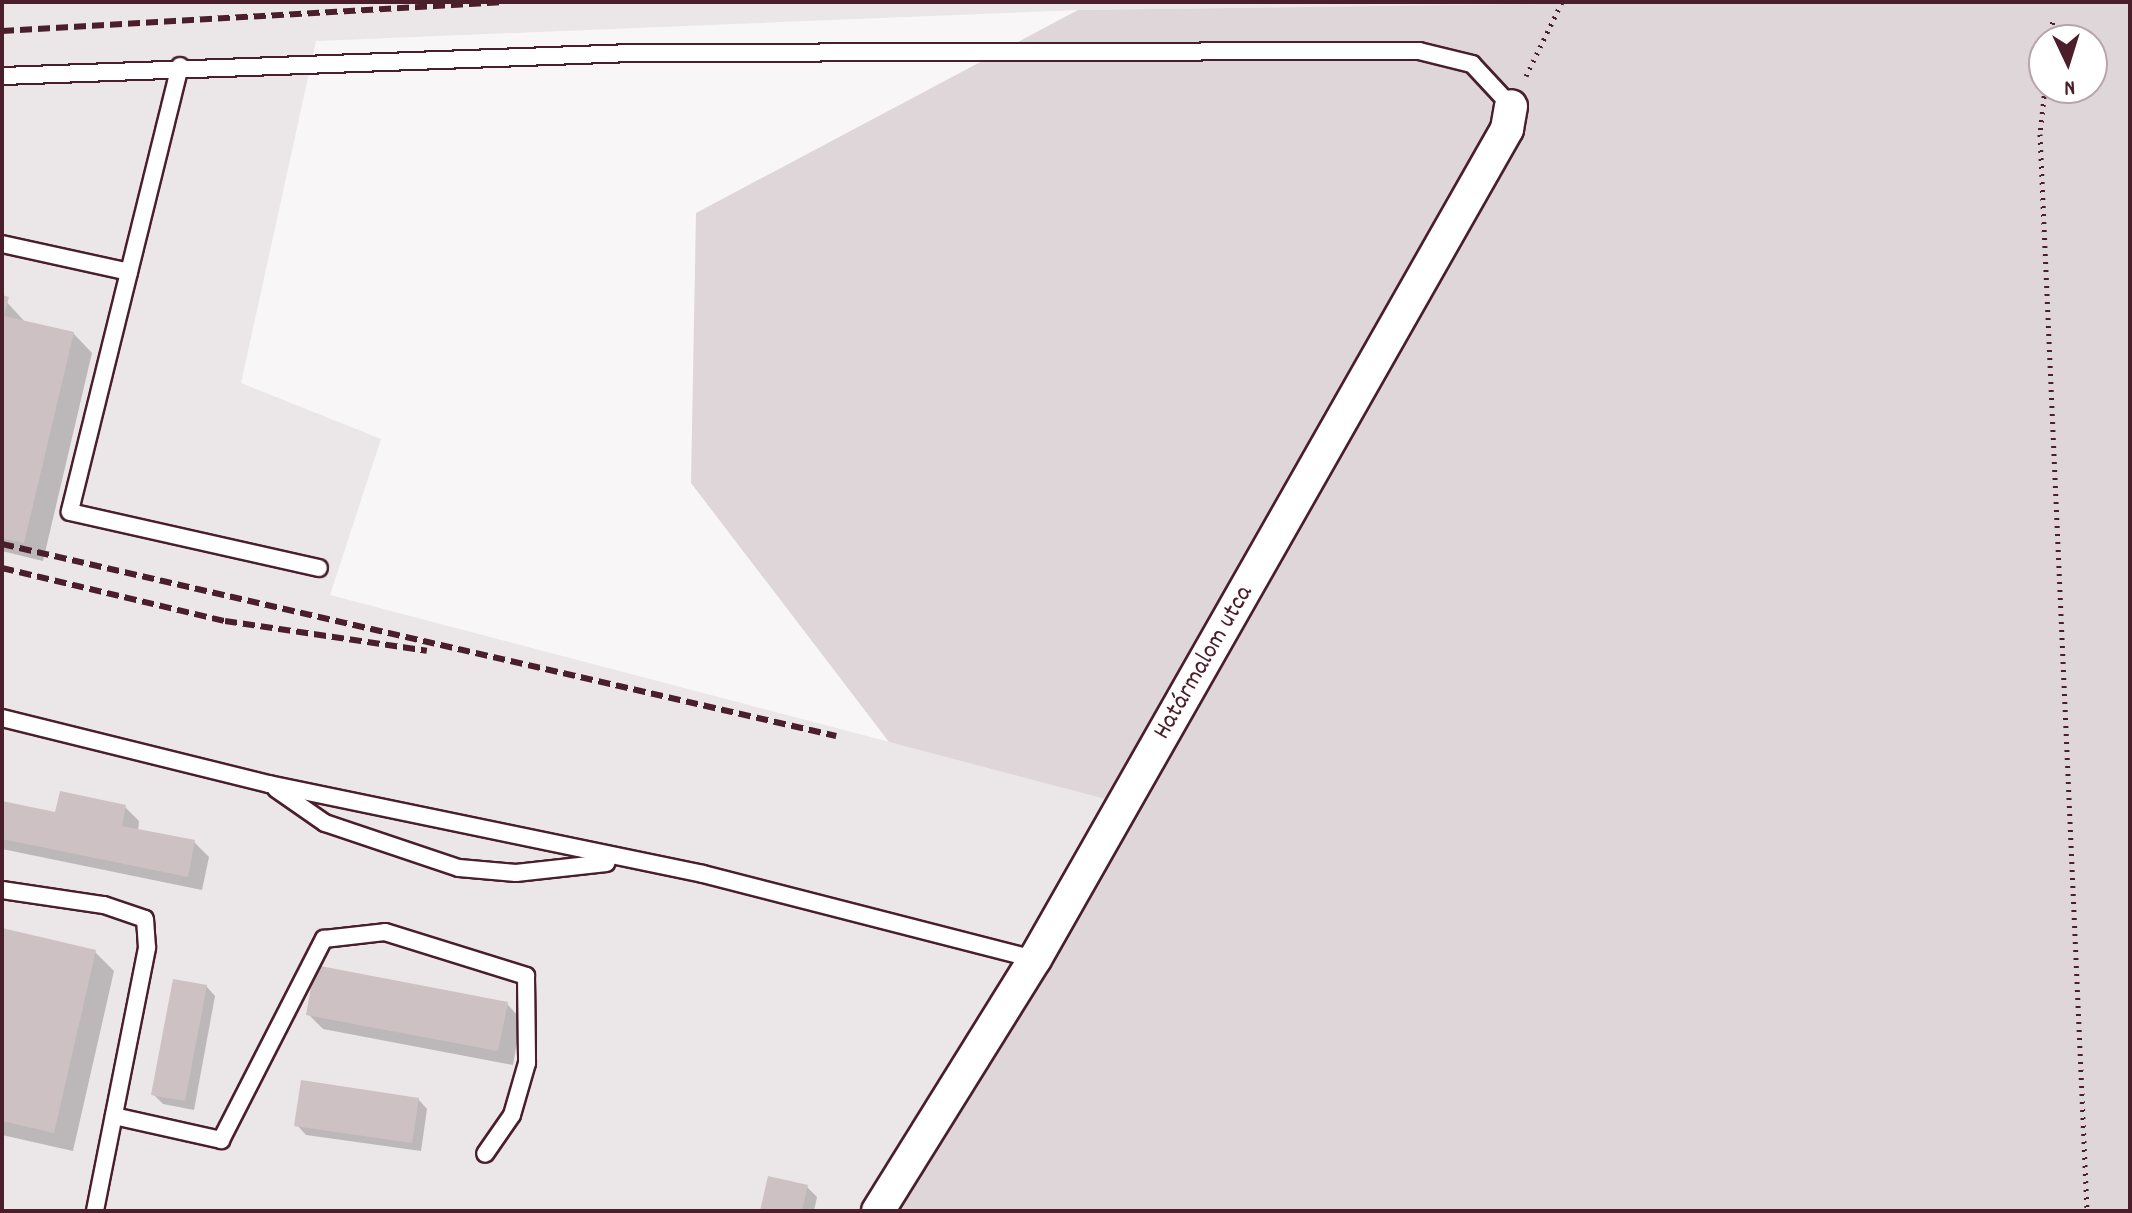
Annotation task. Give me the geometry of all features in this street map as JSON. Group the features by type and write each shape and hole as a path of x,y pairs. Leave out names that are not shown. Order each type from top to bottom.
{"street":[{"name":"Határmalom utca","path":"878,1211 1035,959 1507,129 1511,106"}],"lane":[{"path":"2,76 180,66 632,53 1419,51 1472,64 1511,106"},
{"path":"180,66 70,512 319,568"},
{"path":"2,244 129,272"},
{"path":"2,718 269,784 619,862 703,874 1035,959"},
{"path":"269,784 325,823 459,868 516,873 619,862"},
{"path":"2,890 104,905 145,919 147,948 95,1211"},
{"path":"114,1116 221,1140 324,939 385,932 526,976 527,1063 512,1115 485,1154"}],"path":[{"path":"1511,106 1562,2"},
{"path":"2052,24 2053,18"},
{"path":"2043,104 2040,134 2087,1211"}],"shaded area":[{"path":"2,2 1686,2 1078,10 316,41 241,383 381,439 330,595 1118,802 863,1211 2,1211"},
{"path":"1686,2 2130,2 2130,1211 863,1211 1117,802 889,742 691,483 696,213 1078,10"}],"building":[{"path":"2,295 9,297 4,316 74,332 24,543 2,538"},
{"path":"60,791 126,805 122,826 195,840 188,877 2,839 2,801 55,812"},
{"path":"2,928 96,950 54,1133 2,1121"},
{"path":"315,965 508,1002 498,1051 306,1015"},
{"path":"173,979 207,985 185,1101 151,1095"},
{"path":"301,1080 419,1098 412,1143 294,1126"},
{"path":"768,1176 808,1185 802,1211 760,1211"}],"railway":[{"path":"2,31 500,2"},
{"path":"2,544 836,736"},
{"path":"2,568 225,621 427,651"}]}
